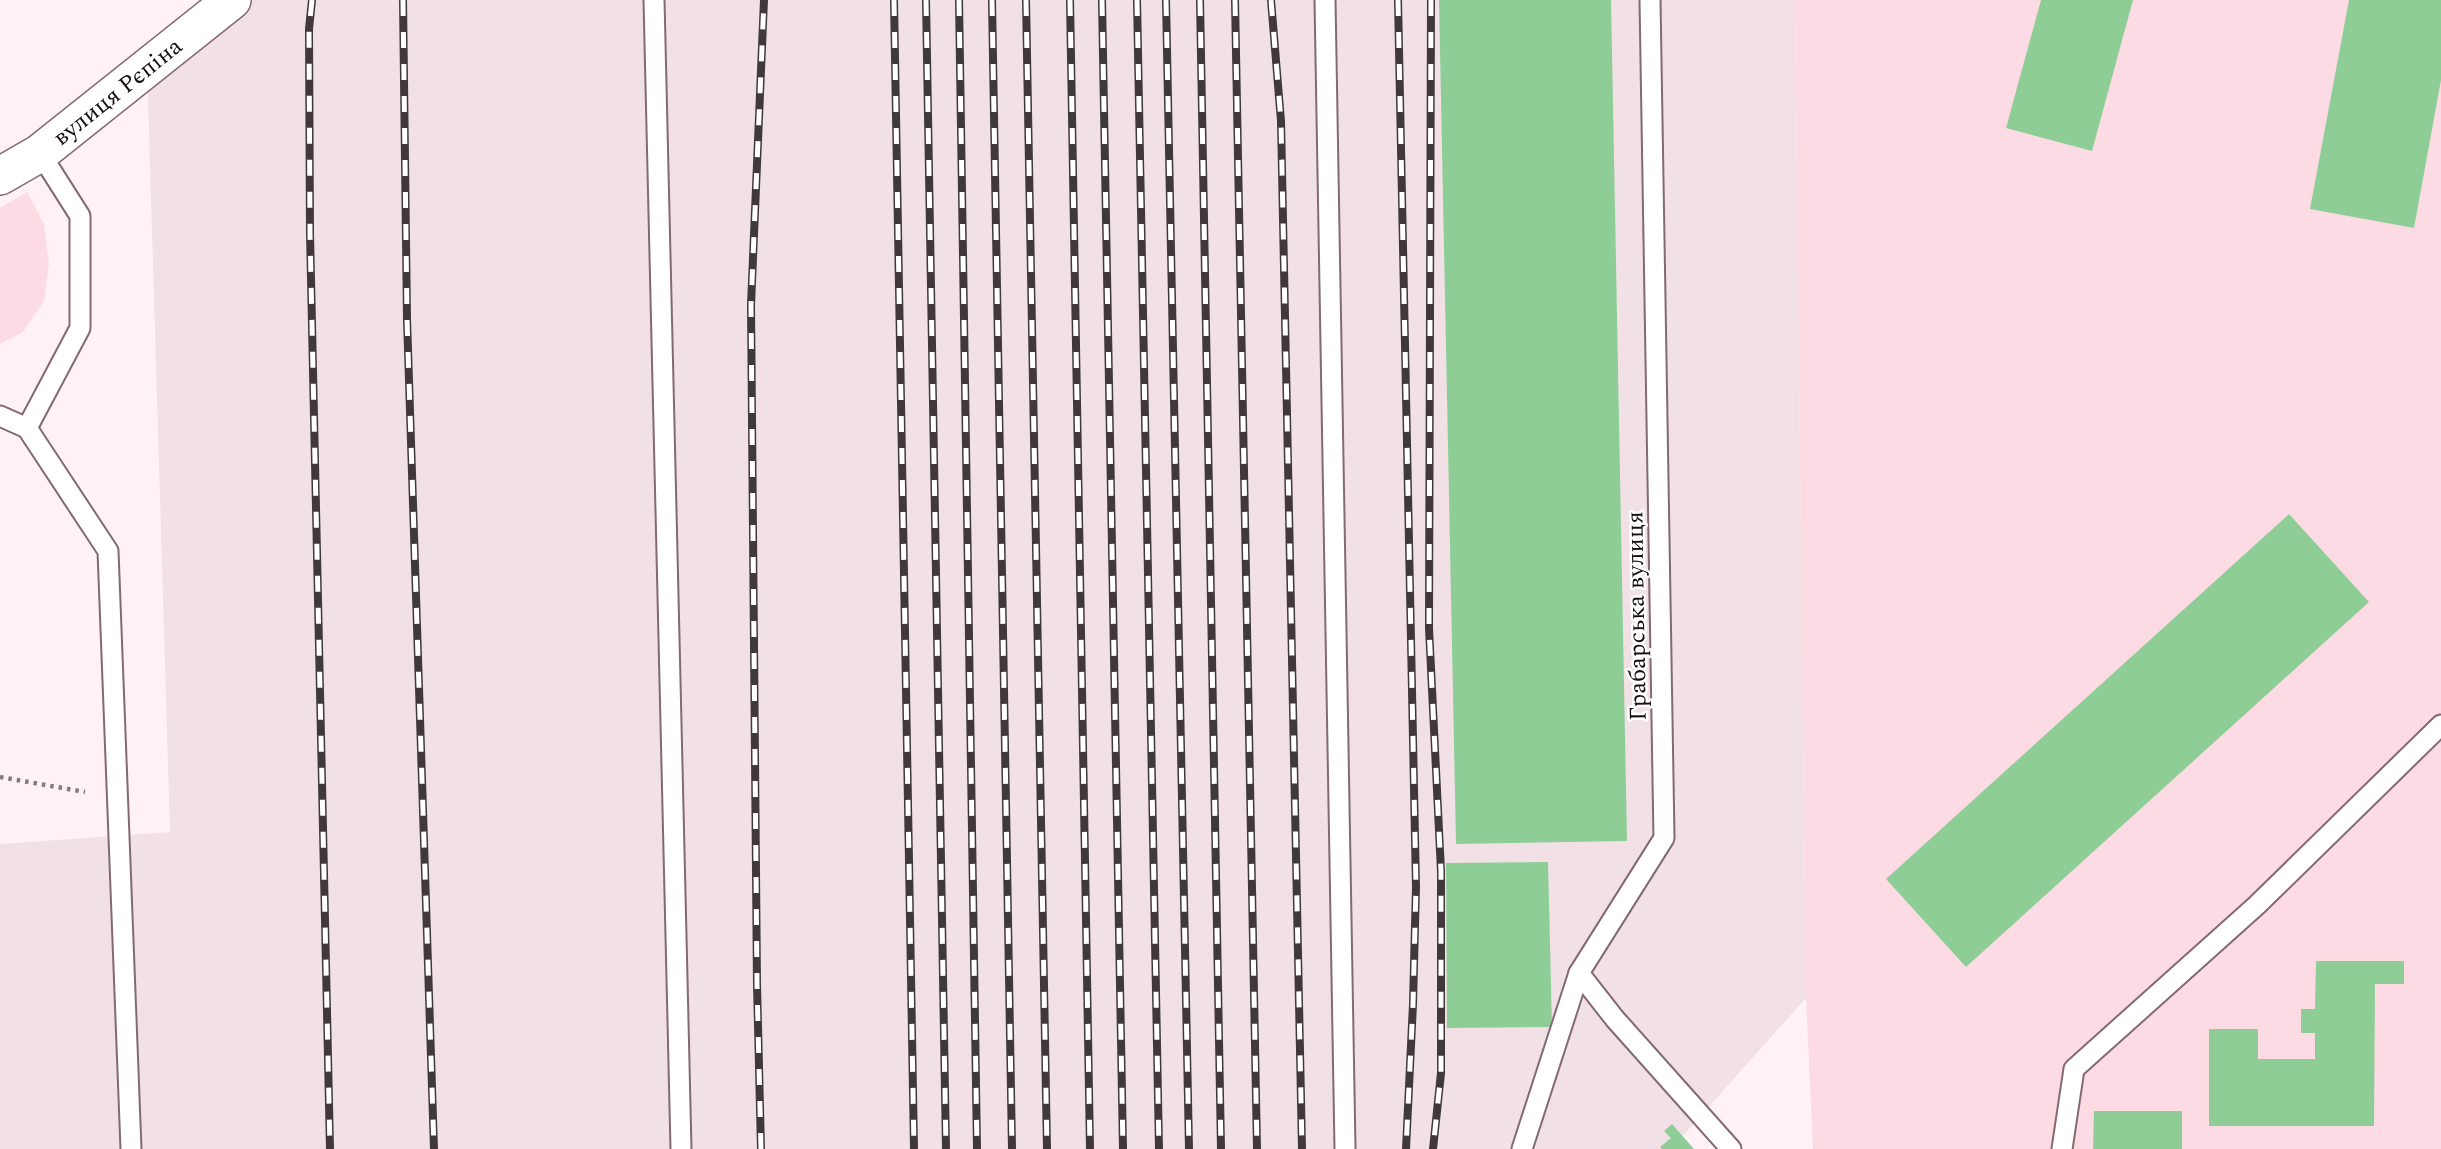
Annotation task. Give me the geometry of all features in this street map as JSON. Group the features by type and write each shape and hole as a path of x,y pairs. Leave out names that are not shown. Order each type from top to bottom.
{"street":[{"name":"вулиця Рєпіна","path":"0,176 40,153 232,0"}],"lane":[{"path":"654,0 681,1149"},
{"path":"1325,0 1345,1149"},
{"name":"Грабарська вулиця","path":"1522,1149 1579,974 1664,838 1650,0"},
{"path":"27,428 80,327 80,215 40,153"},
{"path":"0,416 27,428 108,551 131,1149"},
{"path":"2062,1149 2074,1069 2257,905 2441,725"},
{"path":"1579,974 1731,1149"}],"path":[{"path":"0,777 117,798"}],"shaded area":[{"path":"223,0 1795,0 1806,998 1671,1149 0,1149 0,844 170,832 147,65"},
{"path":"1795,0 2441,0 2441,1149 1813,1149 1806,998"},
{"path":"27,192 44,224 49,263 44,301 23,332 0,344 0,208"}],"building":[{"path":"1439,0 1611,0 1627,841 1456,844"},
{"path":"2041,0 2133,0 2092,151 2006,128"},
{"path":"2349,0 2441,0 2441,80 2414,228 2310,209"},
{"path":"2289,514 2369,602 1966,967 1886,879"},
{"path":"1548,862 1552,1027 1447,1028 1446,863"},
{"path":"2316,961 2404,961 2404,984 2375,984 2374,1126 2209,1126 2209,1029 2258,1029 2258,1059 2315,1059 2315,1033 2301,1033 2301,1009 2315,1009"},
{"path":"2094,1111 2182,1111 2182,1149 2093,1149"},
{"path":"1672,1124 1694,1149 1660,1147 1671,1138 1664,1131"}],"railway":[{"path":"312,0 309,29 310,233 330,1149"},
{"path":"403,0 407,319 434,1149"},
{"path":"761,1149 751,305 764,0"},
{"path":"894,0 914,1149"},
{"path":"926,0 946,1149"},
{"path":"959,0 977,1149"},
{"path":"992,0 1012,1149"},
{"path":"1026,0 1047,1149"},
{"path":"1070,0 1090,1149"},
{"path":"1102,0 1123,1149"},
{"path":"1137,0 1159,1149"},
{"path":"1166,0 1189,1149"},
{"path":"1200,0 1221,1149"},
{"path":"1235,0 1257,1149"},
{"path":"1271,0 1281,121 1302,1149"},
{"path":"1398,0 1416,887 1406,1149"},
{"path":"1431,0 1429,628 1441,871 1441,1073 1433,1149"}]}
